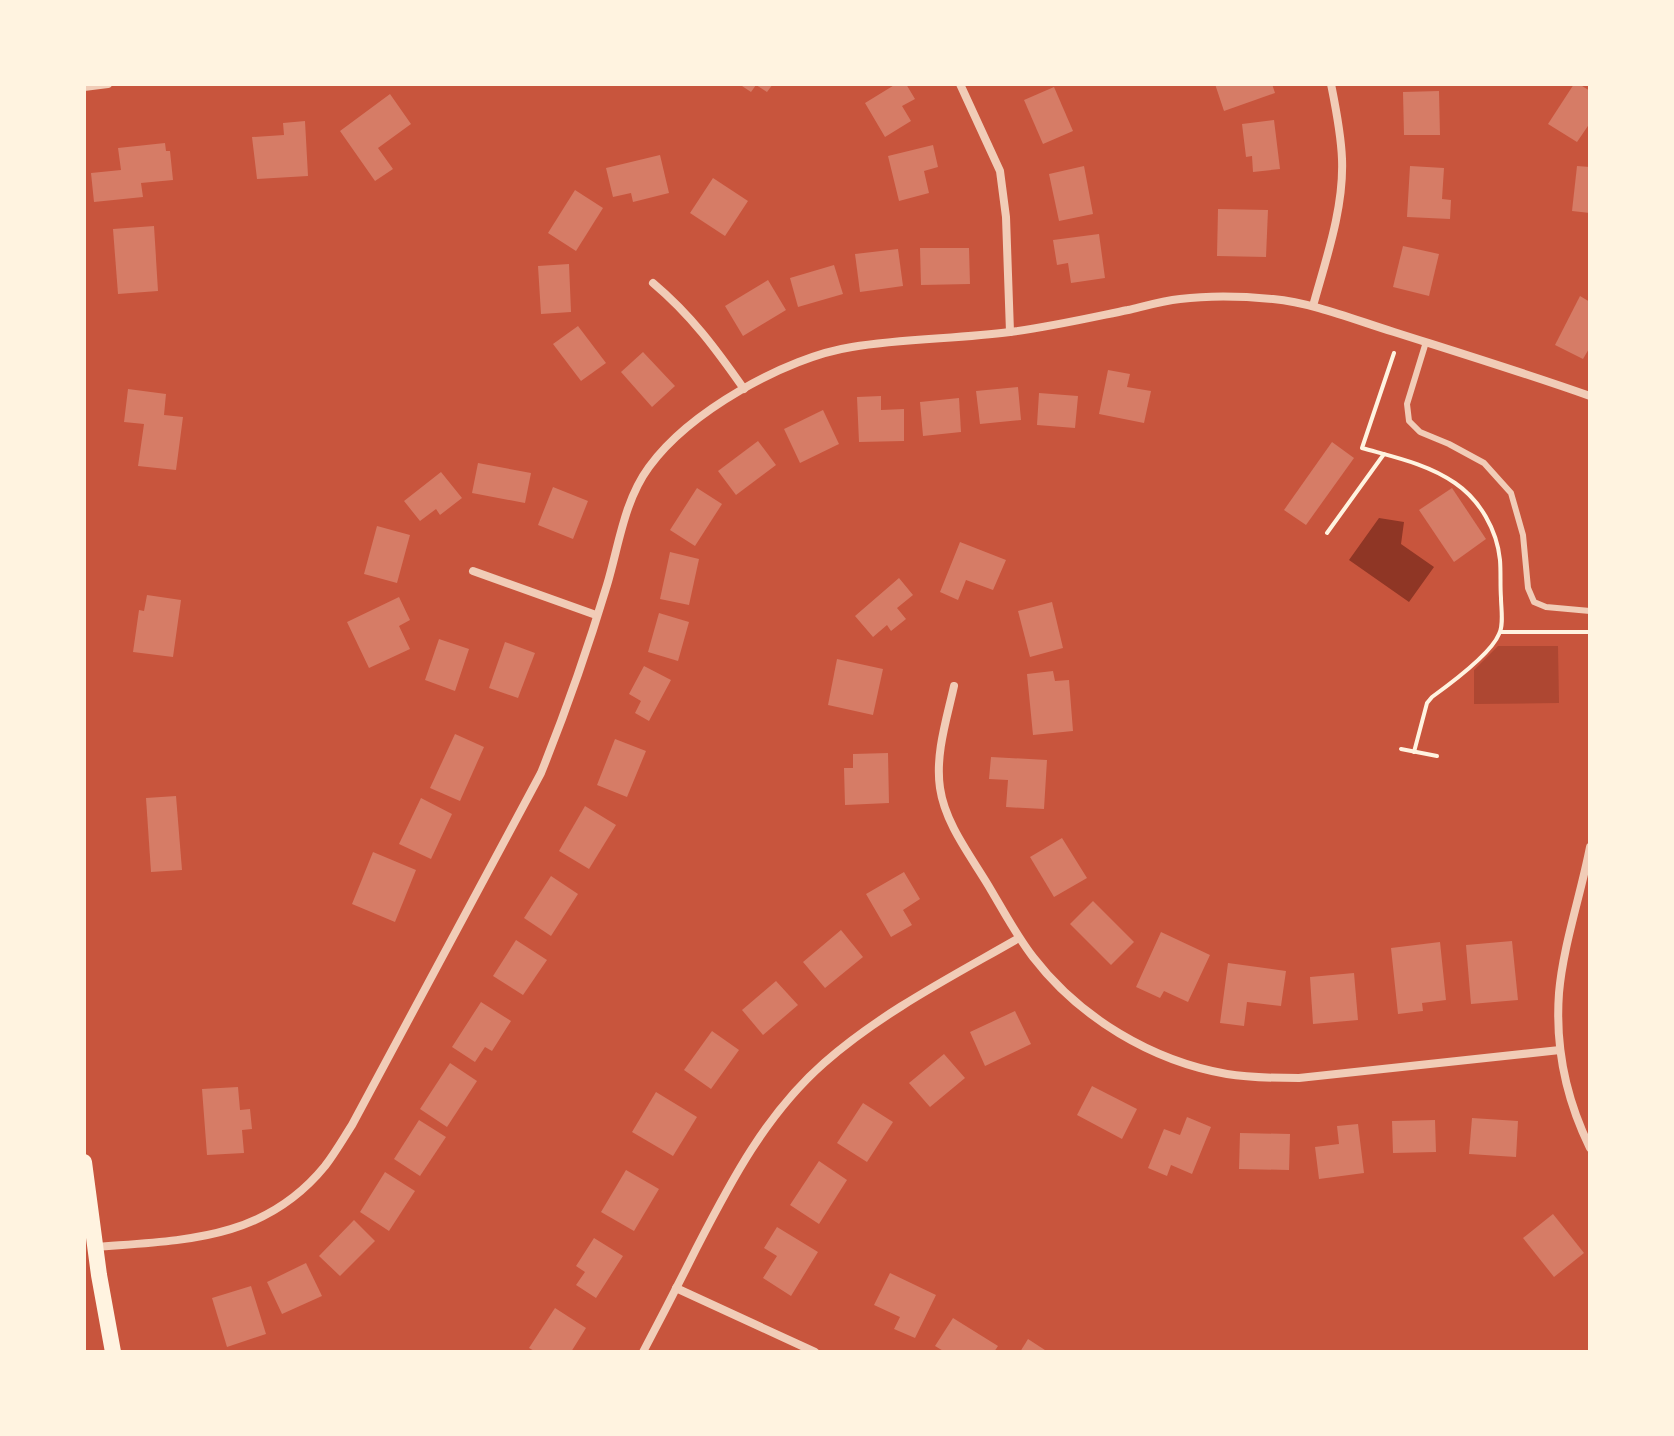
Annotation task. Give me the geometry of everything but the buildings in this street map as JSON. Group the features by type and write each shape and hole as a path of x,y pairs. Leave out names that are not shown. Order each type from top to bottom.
{"main road":[{"path":"84,1162 113,1352"}],"street":[{"path":"84,87 108,84"},
{"path":"960,84 1000,171 1006,217 1010,332"},
{"path":"1313,306 1341,192 1342,160 1331,84"},
{"path":"653,283 703,331 744,389"},
{"path":"95,1247 171,1241 240,1228 273,1213 324,1167 352,1125 541,773 563,717 633,495 648,468 679,435 710,410 744,389 784,368 849,347 1010,332 1177,299 1227,296 1275,299 1313,306 1590,396"},
{"path":"473,571 596,615"},
{"path":"954,686 943,740 939,786 943,805 955,831 1035,960 1068,995 1117,1033 1171,1059 1206,1070 1268,1078 1299,1078 1560,1050"},
{"path":"1590,847 1560,990 1560,1050 1575,1118 1590,1148"},
{"path":"643,1352 743,1161 797,1089 853,1039 1019,938"},
{"path":"676,1288 815,1352"}],"lane":[{"path":"1426,342 1407,404 1409,421 1420,432 1484,463 1511,493 1523,535 1528,588 1534,602 1546,607 1590,611"}],"path":[{"path":"1394,353 1362,448 1415,463 1458,484 1481,510 1494,535 1500,559 1501,632 1491,647 1427,703 1414,752"},
{"path":"1327,533 1384,454"},
{"path":"1501,632 1590,632"},
{"path":"1401,749 1437,756"}],"shaded area":[{"path":"1379,518 1404,522 1401,544 1434,567 1409,602 1349,560"},
{"path":"1498,646 1558,646 1559,703 1474,704 1474,670"}]}
